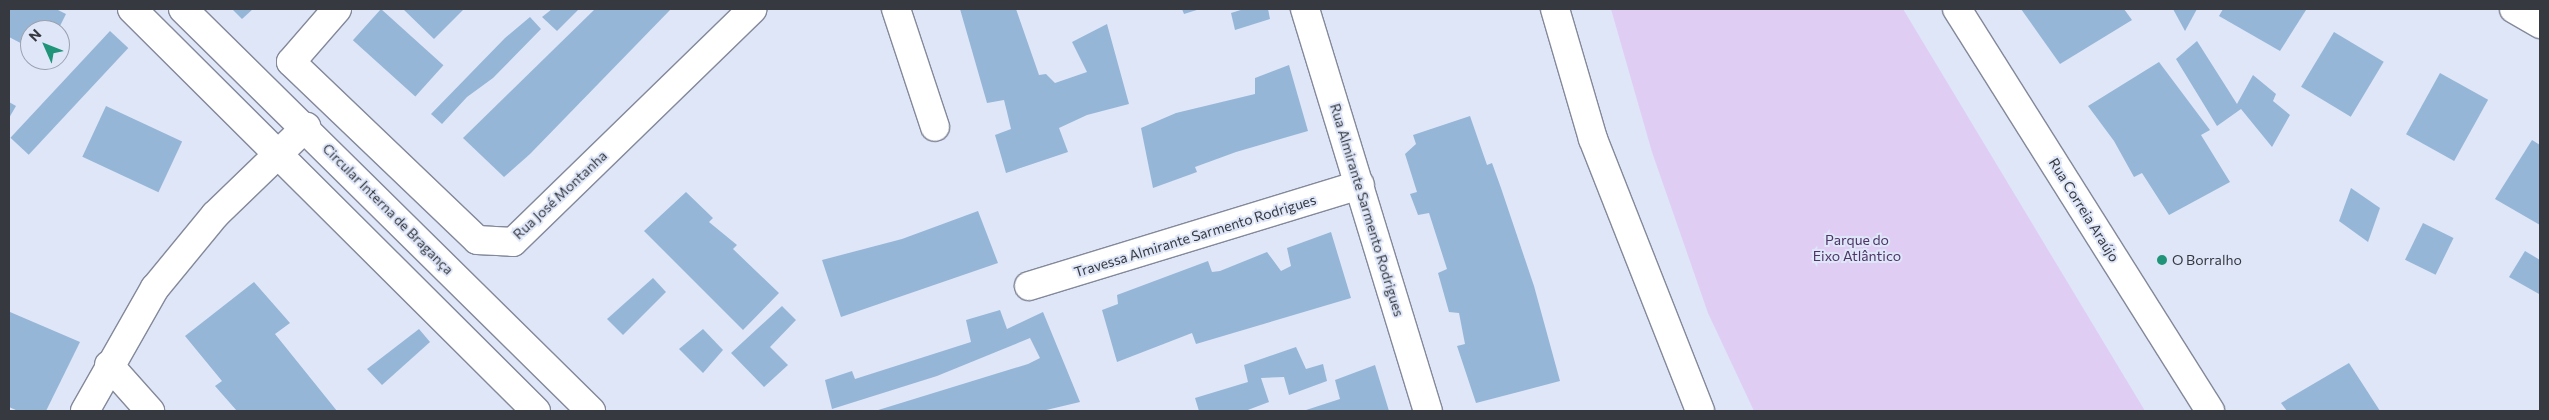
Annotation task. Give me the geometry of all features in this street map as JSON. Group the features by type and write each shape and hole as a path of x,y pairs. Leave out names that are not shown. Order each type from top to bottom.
{"street":[{"path":"132,9 536,411"},
{"name":"Circular Interna de Bragança","path":"183,9 306,127 591,411"},
{"name":"Rua José Montanha","path":"337,9 291,62 477,240 513,242 753,9"},
{"path":"896,9 935,128"},
{"name":"Rua Almirante Sarmento Rodrigues","path":"1305,9 1428,411"},
{"path":"1554,9 1593,139 1700,411"},
{"name":"Rua Correia Araújo","path":"1957,9 2210,411"},
{"path":"2514,9 2540,24"},
{"path":"85,411 109,365 155,288 215,215 306,127"},
{"name":"Travessa Almirante Sarmento Rodrigues","path":"1029,286 1360,185"},
{"path":"109,365 150,411"}],"green space":[{"name":"Parque do Eixo Atlântico","path":"1611,9 1903,9 2145,411 1754,411 1708,313 1652,152"}],"building":[{"path":"9,9 56,9 66,14 63,20 20,20 20,43 9,37"},
{"path":"232,9 253,9 242,19"},
{"path":"381,9 443,65 415,96 353,40"},
{"path":"403,9 464,9 434,39"},
{"path":"552,9 578,10 557,31 542,17"},
{"path":"595,9 671,9 530,154 504,177 463,138"},
{"path":"960,9 1016,9 1039,75 1046,74 1055,83 1087,72 1072,42 1107,24 1129,104 1087,115 1059,128 1068,152 1006,173 995,135 1011,129 1004,100 987,103"},
{"path":"1182,9 1200,9 1184,14"},
{"path":"1244,9 1268,9 1270,19 1235,30 1231,13"},
{"path":"2021,9 2124,9 2132,20 2060,64"},
{"path":"2173,9 2197,9 2185,31"},
{"path":"2223,9 2306,10 2280,51 2219,16"},
{"path":"530,17 541,29 493,78 467,97 442,124 431,114 505,38"},
{"path":"110,31 128,48 29,155 10,138"},
{"path":"2334,32 2384,62 2351,117 2301,87"},
{"path":"2197,41 2237,104 2253,75 2276,94 2273,101 2290,115 2272,147 2241,109 2217,126 2176,59"},
{"path":"2159,62 2210,130 2201,135 2230,182 2169,215 2142,173 2134,177 2114,141 2088,106"},
{"path":"1289,65 1308,131 1236,152 1195,167 1197,172 1153,188 1141,128 1176,113 1255,94 1255,78"},
{"path":"2440,73 2488,100 2454,161 2406,134"},
{"path":"9,102 16,106 9,118"},
{"path":"106,106 182,141 158,192 82,157"},
{"path":"1470,116 1487,165 1492,163 1501,188 1534,286 1560,381 1476,403 1457,346 1465,344 1459,313 1449,312 1438,273 1447,269 1429,213 1418,215 1410,194 1417,192 1405,154 1416,144 1413,135"},
{"path":"2532,140 2540,145 2540,225 2495,199"},
{"path":"2351,188 2380,208 2368,242 2339,221"},
{"path":"686,192 713,218 709,222 737,245 733,249 779,293 743,330 644,231"},
{"path":"978,211 998,263 841,317 822,260 902,239"},
{"path":"2423,223 2454,238 2436,275 2405,260"},
{"path":"1331,232 1351,298 1196,344 1192,333 1117,362 1102,310 1118,304 1117,295 1208,261 1212,272 1220,271 1267,252 1281,271 1291,266 1287,248"},
{"path":"2525,251 2540,260 2539,294 2509,277"},
{"path":"653,278 666,292 623,335 607,319"},
{"path":"254,282 290,323 275,334 337,411 237,411 215,386 222,381 185,336"},
{"path":"782,306 796,320 770,347 788,365 764,387 731,353"},
{"path":"1000,310 1007,329 1043,312 1080,402 1042,411 875,411 1028,364 1040,358 1030,338 937,376 832,409 825,380 852,371 855,379 971,342 966,320"},
{"path":"10,312 80,342 46,411 18,411 9,407"},
{"path":"419,329 430,342 382,385 367,369"},
{"path":"703,329 723,350 703,373 679,349"},
{"path":"1296,347 1306,369 1323,364 1327,381 1289,395 1284,377 1261,378 1269,402 1245,411 1199,411 1195,398 1248,382 1244,365"},
{"path":"2349,363 2380,411 2287,411 2281,403"},
{"path":"1375,365 1389,411 1303,411 1340,399 1335,380"}],"place":[{"name":"O Borralho","path":"2162,260"}]}
